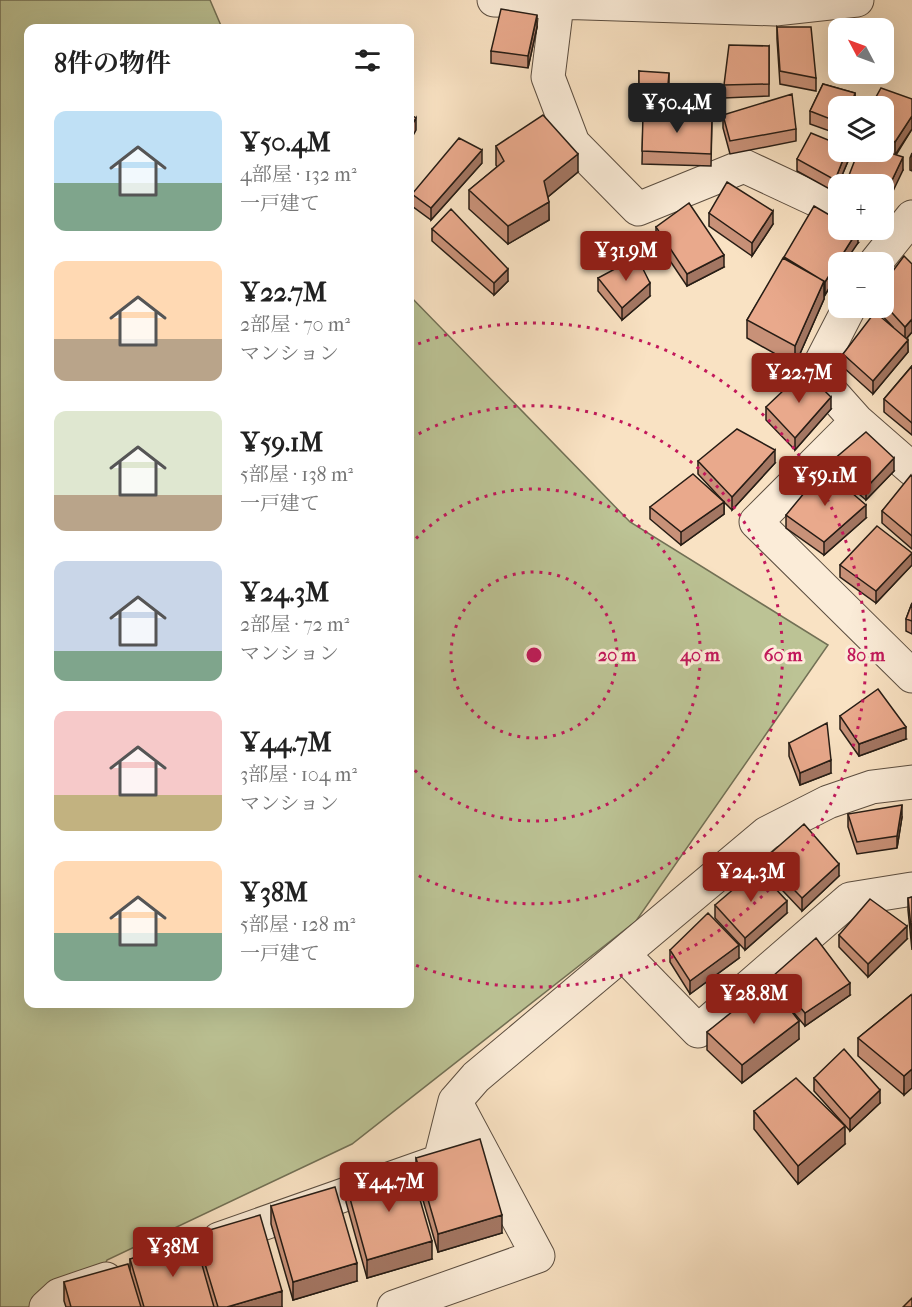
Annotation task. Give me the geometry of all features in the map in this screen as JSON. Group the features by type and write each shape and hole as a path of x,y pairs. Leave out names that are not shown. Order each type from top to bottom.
{"street":[{"path":"494,0 557,4 775,9 857,0"},
{"path":"557,4 548,77 573,143 638,209 744,166 828,205"},
{"path":"884,252 900,233"},
{"path":"844,318 815,374 857,421 912,469"},
{"path":"857,421 756,522 912,676"},
{"path":"193,1248 440,1161 455,1101 476,1077 767,833 828,802 872,787 912,782"},
{"path":"624,955 699,1031 850,898 912,889"},
{"path":"394,1307 538,1256 455,1101"},
{"path":"46,1307 59,1295 137,1268"}],"green space":[{"path":"0,0 210,0 220,24 24,24 24,1008 414,1008 414,300 630,522 828,645 636,921 352,1144 107,1260 87,1307 0,1307"}],"building":[{"path":"501,9 537,15 528,56 491,51"},
{"path":"777,27 811,27 816,78 780,71"},
{"path":"729,45 769,46 769,84 724,85"},
{"path":"639,71 669,73 666,108 639,108"},
{"path":"823,84 855,93 854,96 828,96 828,118 810,111"},
{"path":"881,88 912,99 912,116 895,142 894,96 877,96"},
{"path":"792,94 796,129 730,141 723,115"},
{"path":"543,115 578,154 544,181 549,202 508,226 469,190 504,161 496,146"},
{"path":"643,115 712,117 711,154 642,151"},
{"path":"811,133 828,140 828,162 842,162 837,174 828,174 828,176 797,159"},
{"path":"459,138 482,150 431,208 414,195 414,192"},
{"path":"894,154 903,157 894,176 894,174 849,174 854,162 894,162"},
{"path":"727,182 773,211 752,243 709,213"},
{"path":"689,203 724,255 687,274 656,227"},
{"path":"814,206 828,214 828,240 852,240 844,252 828,252 828,277 825,282 784,257"},
{"path":"451,209 508,269 494,283 432,229"},
{"path":"904,256 912,264 912,319 905,327 894,315 894,270"},
{"path":"637,257 650,283 622,308 598,278"},
{"path":"783,258 824,281 795,346 747,320"},
{"path":"870,318 882,318 908,340 873,381 843,354"},
{"path":"912,366 912,423 884,399"},
{"path":"804,371 831,397 795,438 766,407"},
{"path":"737,429 775,450 732,497 698,461"},
{"path":"866,432 894,458 866,488 833,460"},
{"path":"824,469 866,505 824,542 786,515"},
{"path":"693,474 724,502 681,532 650,507"},
{"path":"911,475 912,477 912,536 882,511"},
{"path":"877,526 912,553 876,591 840,565"},
{"path":"912,603 912,621 906,619"},
{"path":"878,689 906,727 859,744 840,716"},
{"path":"827,723 831,760 800,773 789,743"},
{"path":"902,805 897,836 857,842 848,814"},
{"path":"804,824 839,864 802,898 764,859"},
{"path":"757,869 787,901 745,938 715,905"},
{"path":"912,897 912,937 908,898"},
{"path":"870,899 907,926 868,964 839,935"},
{"path":"708,913 739,945 690,981 670,950"},
{"path":"816,938 850,983 805,1013 773,976"},
{"path":"769,982 799,1021 742,1065 707,1032"},
{"path":"911,995 912,1069 904,1076 858,1038"},
{"path":"844,1049 880,1090 850,1119 814,1078"},
{"path":"796,1078 845,1126 798,1166 754,1111"},
{"path":"480,1139 502,1215 438,1234 416,1158"},
{"path":"410,1165 432,1241 367,1260 346,1184"},
{"path":"335,1187 357,1263 293,1282 271,1206"},
{"path":"260,1215 282,1291 227,1307 218,1307 196,1234"},
{"path":"195,1240 214,1307 144,1307 130,1259"},
{"path":"128,1264 141,1307 71,1307 64,1282"},
{"path":"912,1298 912,1307 903,1307"}]}
